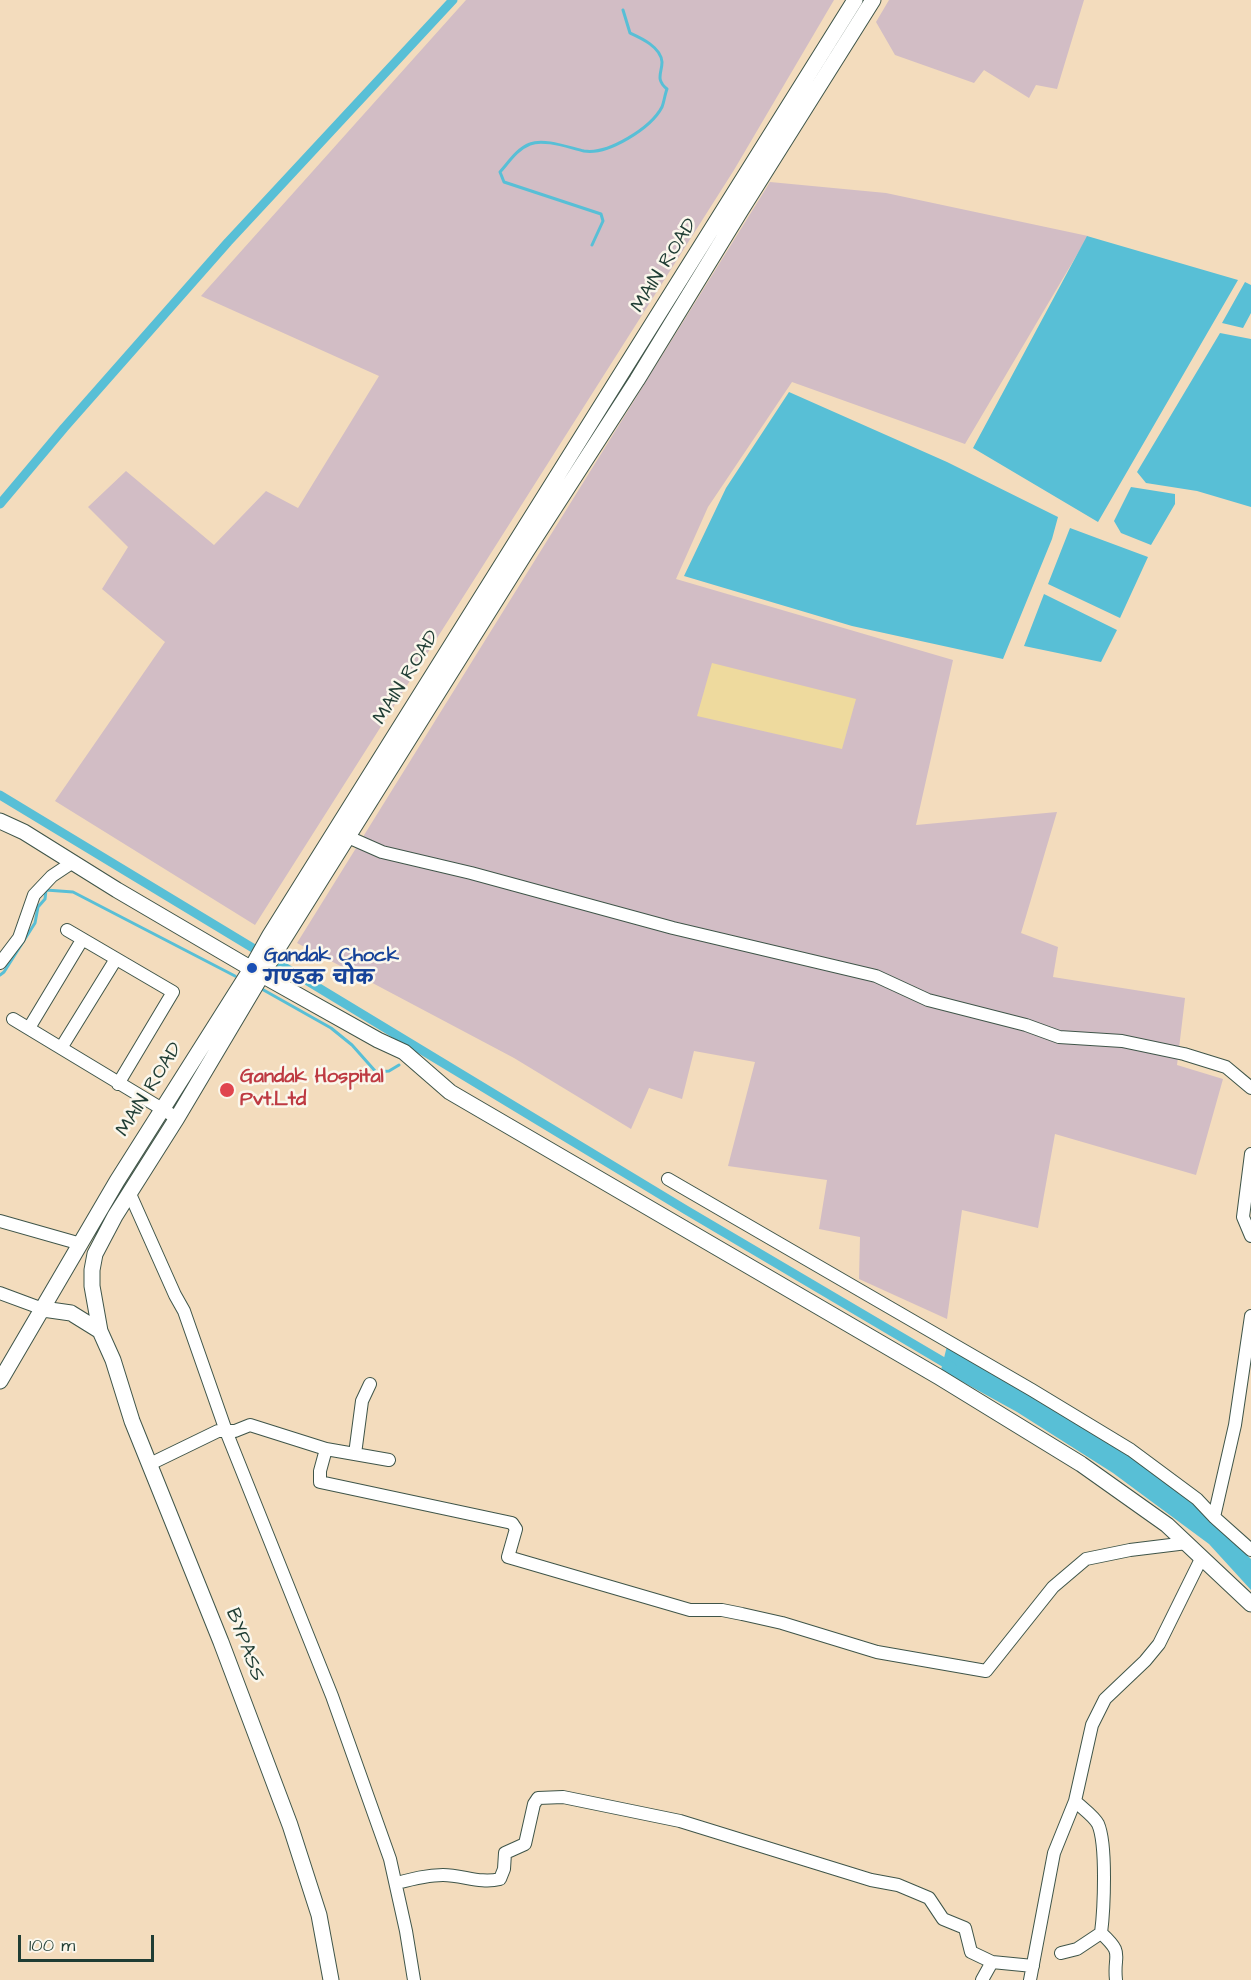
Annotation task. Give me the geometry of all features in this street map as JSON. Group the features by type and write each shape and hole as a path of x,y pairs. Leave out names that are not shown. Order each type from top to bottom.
{"main road":[{"name":"MAIN ROAD","path":"115,1216 177,1118 270,949 635,353 855,0"},
{"name":"MAIN ROAD","path":"270,949 348,837 649,361 873,0"},
{"path":"635,353 649,361"},
{"path":"0,821 24,832 378,1040 404,1052 450,1092 939,1377 1071,1457 1167,1525 1251,1604"},
{"name":"MAIN ROAD","path":"0,1381 162,1110 258,970"},
{"name":"BYPASS","path":"115,1216 95,1254 92,1270 92,1286 100,1331 113,1360 132,1421 221,1642 290,1825 319,1915 331,1980"},
{"path":"43,1309 71,1313 100,1331"}],"street":[{"path":"348,837 382,852 459,870 673,928 876,976 928,1000 1026,1025 1059,1037 1122,1041 1184,1054 1226,1067 1251,1088"},
{"path":"0,963 19,938 34,895 51,876 73,862"},
{"path":"67,930 173,992 118,1084"},
{"path":"29,1028 82,940"},
{"path":"61,1048 116,959"},
{"path":"13,1018 177,1118"},
{"path":"1251,1154 1243,1217 1251,1236"},
{"path":"668,1179 1131,1450 1197,1498 1214,1517 1251,1550"},
{"path":"130,1194 174,1295 184,1311 226,1431 332,1696 397,1883 414,1980"},
{"path":"0,1221 81,1244"},
{"path":"0,1293 43,1309"},
{"path":"1214,1517 1235,1425 1251,1316"},
{"path":"355,1454 362,1401 370,1384"},
{"path":"150,1464 218,1431 235,1431 250,1425 326,1449 389,1460"},
{"path":"326,1449 320,1471 320,1482 512,1523 516,1528 508,1557 690,1610 722,1610 742,1614 782,1623 878,1652 986,1671 1053,1587 1086,1559 1130,1550 1187,1543"},
{"path":"1030,1980 1054,1853 1075,1801 1092,1725 1106,1700 1159,1644 1202,1557"},
{"path":"397,1883 418,1877 445,1875 488,1882 500,1879 504,1869 505,1853 525,1844 534,1804 538,1798 563,1797 680,1821 871,1880 898,1885 929,1898 943,1918 965,1928 970,1952 992,1962 1033,1966"},
{"path":"1061,1953 1077,1949 1101,1933 1104,1911 1102,1840 1097,1823 1075,1801"},
{"path":"1101,1933 1115,1945 1118,1953 1116,1980"},
{"path":"982,1980 992,1962"}],"shaded area":[{"path":"466,0 834,0 734,170 255,925 55,801 165,642 102,589 128,547 88,507 126,471 214,545 266,491 298,508 379,376 201,296"},
{"path":"889,0 1084,0 1057,89 1036,85 1029,98 984,70 974,83 895,55 876,22"},
{"path":"770,182 886,193 1088,236 965,444 792,382 708,507 676,579 953,660 916,825 1057,812 1021,933 1058,947 1053,977 1185,998 1177,1065 1223,1079 1196,1175 1055,1134 1038,1228 962,1210 947,1319 859,1279 860,1237 819,1229 827,1180 728,1166 755,1062 694,1051 682,1099 649,1088 631,1129 514,1058 297,943"}],"sand":[{"path":"712,663 856,699 842,749 697,716"}],"water":[{"path":"1087,236 1238,280 1098,522 973,448"},
{"path":"1245,282 1251,285 1251,313 1243,328 1222,323"},
{"path":"1220,333 1251,339 1251,507 1197,491 1146,483 1137,472"},
{"path":"789,392 947,462 1058,517 1052,539 1003,659 852,626 684,576 726,488"},
{"path":"1131,487 1175,494 1175,504 1151,545 1121,533 1114,521"},
{"path":"1070,528 1148,557 1120,618 1048,584"},
{"path":"1044,594 1117,630 1101,662 1024,646"},
{"path":"947,1346 1089,1429 1169,1484 1251,1559 1251,1590 1209,1544 1113,1473 1017,1412 941,1370"}],"waterway":[{"path":"0,504 228,242 453,0"},
{"path":"592,245 603,221 601,214 504,182 500,172 517,152 530,144 550,143 584,151 605,149 639,131 656,115 662,107 667,89 660,79 661,57 650,44 630,33 623,10"},
{"path":"0,795 686,1210 952,1367"},
{"path":"0,975 35,923 38,907 45,899 46,890 73,892 235,976"},
{"path":"260,988 331,1028 352,1045 376,1072 389,1071 399,1065"}],"place":[{"name":"Gandak Chock गण्डक चोक","path":"252,968"},
{"name":"Gandak Hospital Pvt.Ltd","path":"227,1090"}]}
